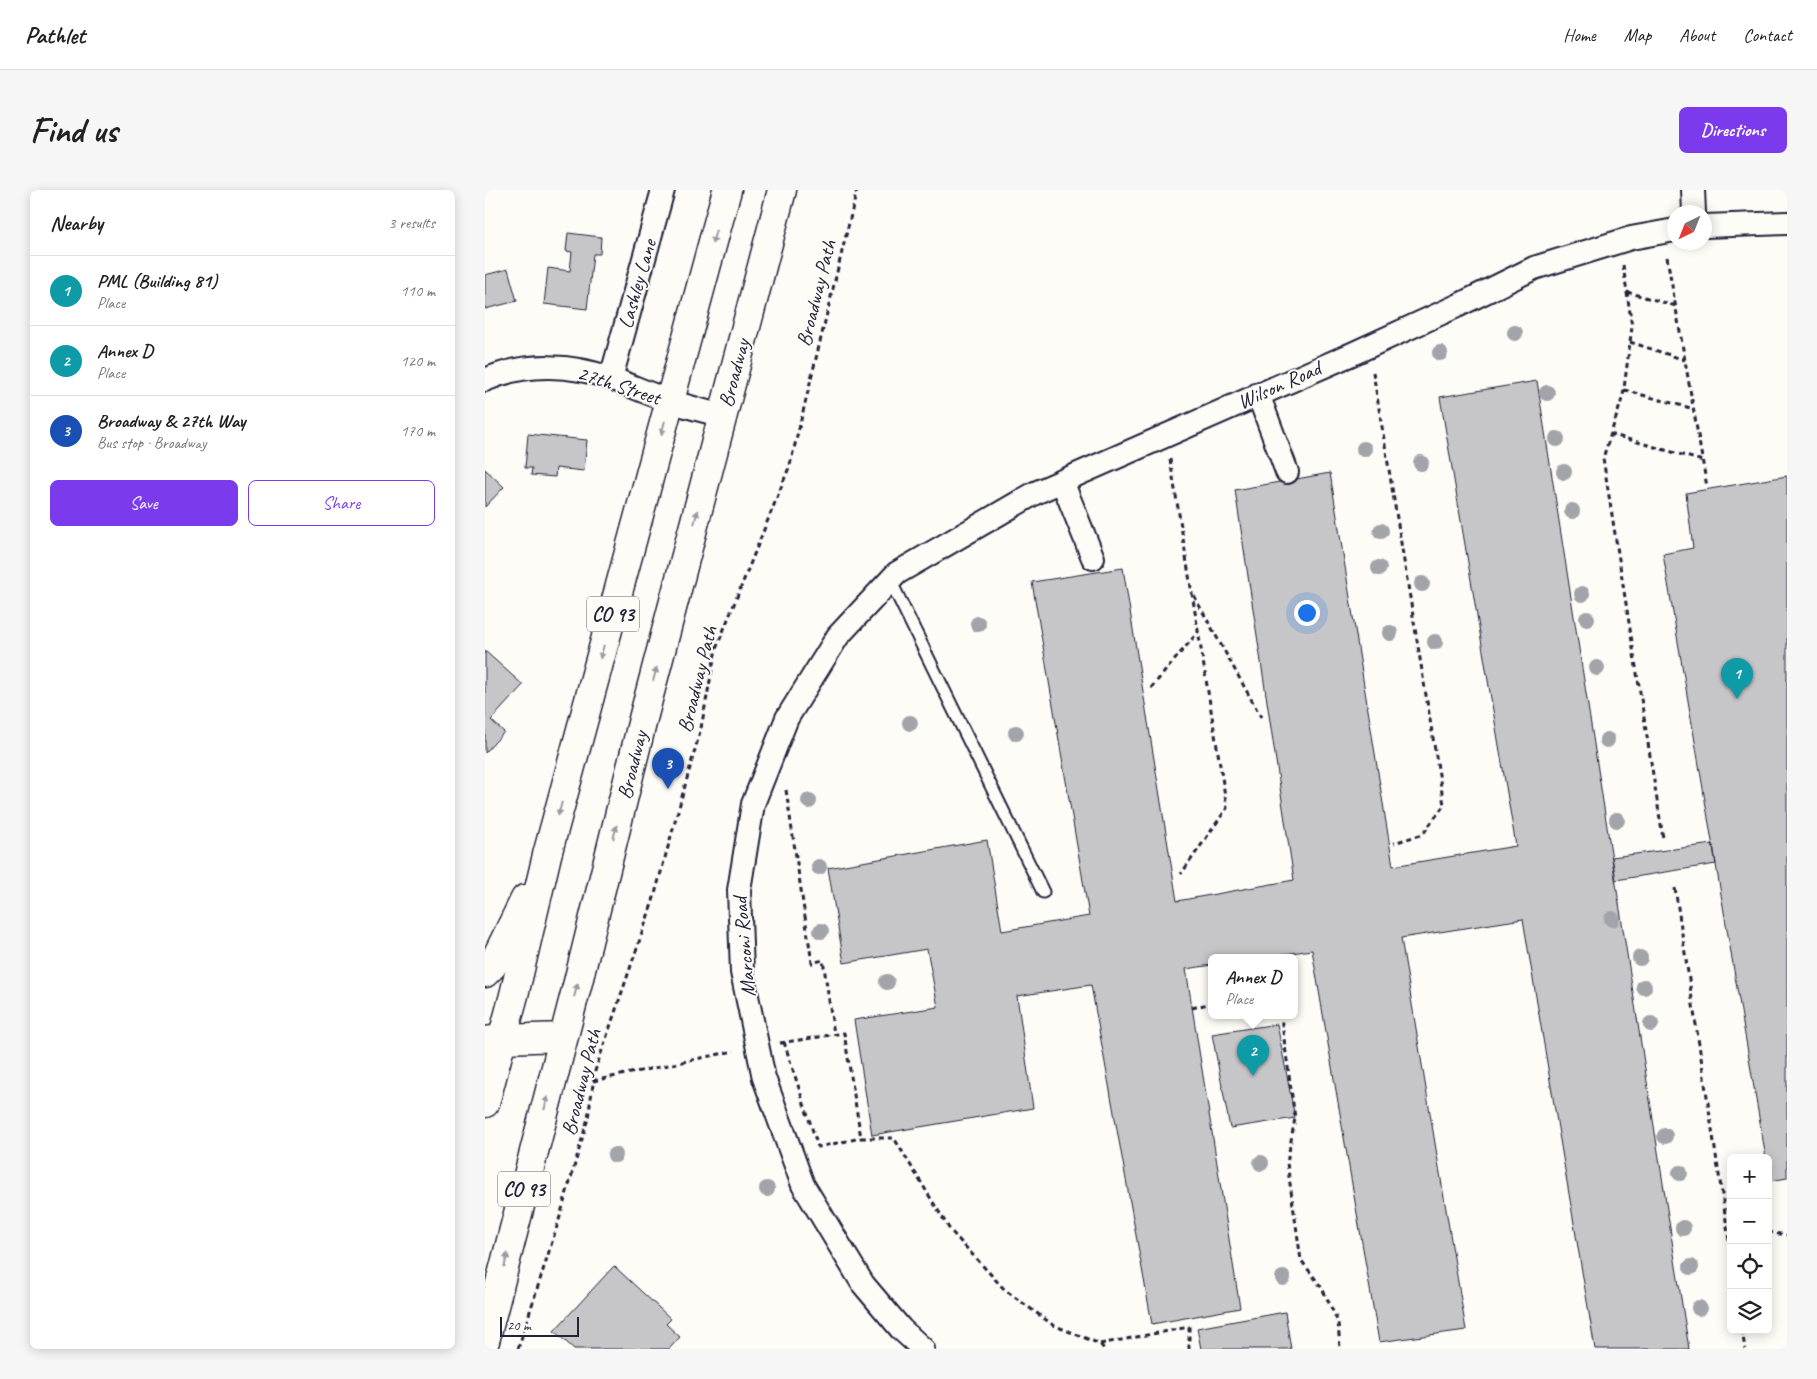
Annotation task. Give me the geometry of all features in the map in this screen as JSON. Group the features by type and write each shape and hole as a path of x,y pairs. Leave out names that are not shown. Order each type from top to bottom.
{"main road":[{"name":"CO 93","path":"485,1103 493,1040 547,855 727,190"},
{"name":"Broadway","path":"485,1341 578,982 644,715 782,190"},
{"path":"485,973 492,966 547,855"},
{"path":"493,1040 563,1037"}],"street":[{"name":"Lashley Lane","path":"611,378 663,190"},
{"path":"1693,190 1693,205"},
{"path":"1712,226 1787,223"},
{"name":"Wilson Road","path":"893,576 1035,493 1431,318 1535,268 1631,238 1667,231"},
{"name":"27th Street","path":"485,380 498,374 535,367 574,368 611,378 670,401 723,416"},
{"path":"1258,394 1287,472"},
{"path":"1062,481 1093,558"},
{"name":"Marconi Road","path":"893,576 838,636 787,718 753,804 739,890 742,972 764,1078 803,1185 863,1284 901,1329 923,1349"}],"lane":[{"path":"893,576 1043,892"}],"path":[{"name":"Broadway Path","path":"518,1349 559,1220 588,1118 595,1071 653,901 701,728 716,649 790,465 857,190"},
{"path":"1666,253 1707,487"},
{"path":"1621,256 1632,327 1624,390 1603,458 1663,838"},
{"path":"1627,292 1676,306"},
{"path":"1630,342 1685,360"},
{"path":"1372,363 1444,805 1423,834 1394,843"},
{"path":"1624,390 1694,409"},
{"path":"1610,434 1703,461"},
{"path":"1170,459 1227,808 1181,874"},
{"path":"1192,592 1261,717"},
{"path":"1151,688 1198,632"},
{"path":"785,781 812,963 823,960 834,1034"},
{"path":"1675,888 1727,1214"},
{"path":"1193,1008 1208,1004"},
{"path":"1281,1019 1295,1118 1287,1163 1301,1260 1322,1288 1338,1322 1340,1349"},
{"path":"593,1080 784,1042 844,1033 861,1138"},
{"path":"784,1042 818,1148 861,1138 894,1138 950,1230 1005,1290 1053,1325 1100,1344 1104,1349"},
{"path":"1772,1233 1787,1235"},
{"path":"1100,1344 1189,1327 1189,1349"},
{"path":"1743,1334 1745,1349"}],"building":[{"path":"568,233 601,237 600,254 593,254 587,309 544,304 548,268 570,271 572,252 566,251"},
{"path":"508,269 517,301 485,309 485,275"},
{"path":"1537,381 1689,1349 1595,1349 1523,919 1401,938 1466,1330 1379,1342 1312,950 1284,954 1208,954 1208,966 1186,969 1240,1308 1152,1324 1091,985 1017,996 1033,1108 872,1135 854,1020 938,1007 927,949 844,963 828,868 987,840 1002,931 1089,916 1032,582 1123,568 1177,901 1294,880 1235,490 1330,473 1393,866 1516,846 1440,397"},
{"path":"528,434 587,440 584,471 556,468 555,477 531,475 532,468 525,468"},
{"path":"485,469 504,487 485,507"},
{"path":"1787,476 1787,1178 1772,1181 1772,1154 1765,1154 1663,554 1693,548 1686,493"},
{"path":"485,651 523,685 491,720 504,732 485,753"},
{"path":"1713,844 1716,864 1616,880 1612,857"},
{"path":"1277,1024 1295,1118 1230,1128 1212,1034"},
{"path":"614,1266 671,1319 666,1324 680,1337 669,1349 574,1349 554,1331"},
{"path":"1285,1312 1291,1349 1201,1349 1197,1328"}],"place":[{"name":"PML (Building 81)","path":"1737,699"},
{"name":"Broadway & 27th Way","path":"668,789"},
{"name":"Annex D","path":"1253,1076"}]}
